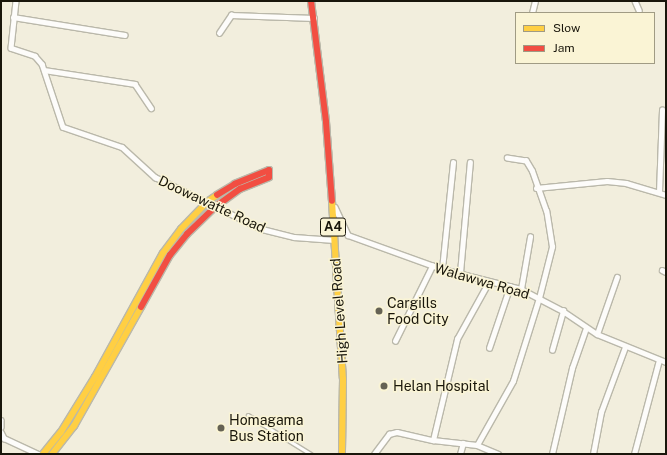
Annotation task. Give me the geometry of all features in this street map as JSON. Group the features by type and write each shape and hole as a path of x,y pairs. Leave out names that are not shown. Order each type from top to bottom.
{"main road":[{"name":"High Level Road","path":"311,1 314,18 332,202 343,379 342,454"},
{"path":"42,454 61,432 95,377 163,253 181,229 207,202 235,184 266,170 270,172 269,177 240,189 215,207 187,234 170,256 100,384 74,426 52,454"}],"street":[{"name":"Doowawatte Road","path":"16,1 13,17 11,48 35,56 44,70 63,127 122,147 155,177 262,229 280,234 334,240"},
{"path":"532,12 535,1"},
{"path":"635,1 639,10"},
{"path":"219,33 232,15 314,18"},
{"path":"13,17 125,35"},
{"path":"44,70 134,84 151,108"},
{"path":"659,192 662,110"},
{"path":"477,445 513,381 539,298 552,247 546,210 526,161 507,158"},
{"path":"460,273 470,162"},
{"path":"442,269 453,163"},
{"path":"536,188 607,181 659,192 666,195"},
{"name":"Walawwa Road","path":"332,202 348,235 432,266 460,273 488,283 520,289 563,311 597,334 625,347 666,362"},
{"path":"520,289 530,237"},
{"path":"395,341 432,266"},
{"path":"597,334 618,277"},
{"path":"433,440 457,339 488,283"},
{"path":"489,348 510,286"},
{"path":"552,350 563,311"},
{"path":"552,454 572,368 586,328"},
{"path":"593,454 601,412 625,347"},
{"path":"634,454 659,360"},
{"path":"1,420 1,427"},
{"path":"1,432 4,438 38,454"},
{"path":"374,454 389,434 397,432 433,440 477,445 498,454"},
{"path":"460,454 463,443"}],"lane":[{"path":"248,415 311,454"}],"traffic: slow":[{"path":"43,454 61,432 95,377 163,253 181,229 207,202 217,195"},
{"path":"332,201 343,379 342,454"},
{"path":"52,454 74,426 141,307"}],"traffic: jam":[{"path":"311,1 326,122 332,201"},
{"path":"141,307 170,255 187,234 215,207 240,189 269,177 269,170 235,184 217,195"}],"place":[{"name":"Cargills Food City","path":"379,311"},
{"name":"Helan Hospital","path":"384,386"},
{"name":"Homagama Bus Station","path":"221,428"}]}
